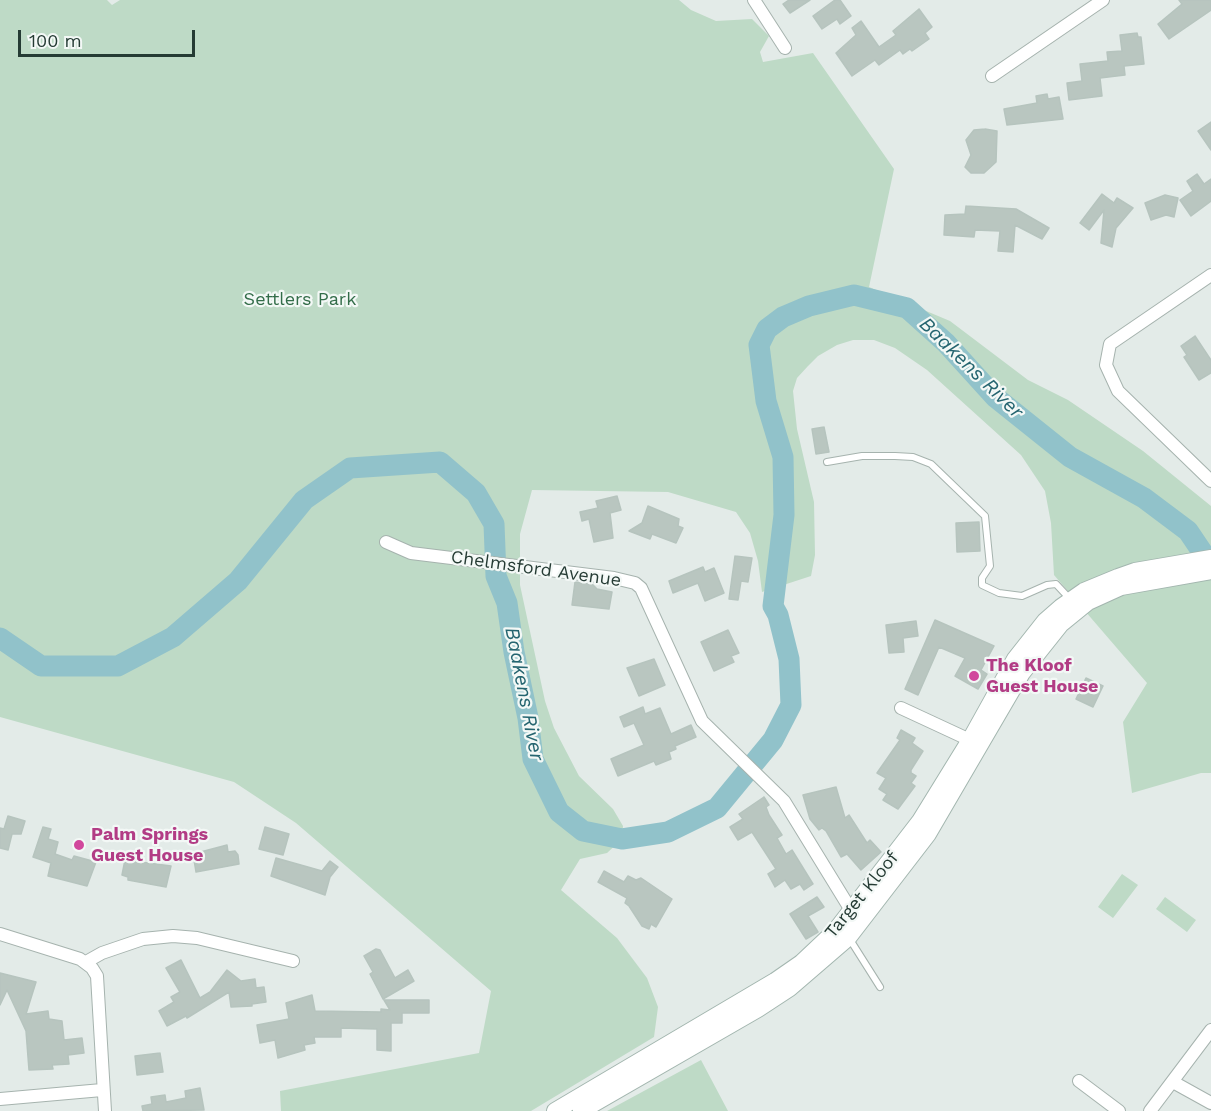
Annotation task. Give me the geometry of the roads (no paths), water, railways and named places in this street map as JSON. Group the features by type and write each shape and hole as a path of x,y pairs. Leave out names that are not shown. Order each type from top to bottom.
{"main road":[{"path":"1081,597 1135,571 1211,558"},
{"path":"1081,597 1132,584 1211,571"},
{"name":"Target Kloof","path":"555,1111 790,988 848,938 856,918 970,740 1015,658 1045,621 1081,597"},
{"name":"Target Kloof","path":"581,1111 704,1032 801,963 856,918 932,828 1022,674 1081,597"}],"street":[{"path":"754,0 785,48"},
{"path":"992,76 1103,0"},
{"path":"1211,275 1110,344 1106,365 1118,391 1211,481"},
{"name":"Chelmsford Avenue","path":"386,542 411,553 621,580 641,588 702,721 766,781 792,814 856,918"},
{"path":"901,708 970,740"},
{"path":"0,934 86,962 99,982 102,1090 105,1111"},
{"path":"86,962 102,953 143,939 173,936 197,938 293,961"},
{"path":"1150,1111 1211,1030"},
{"path":"1079,1081 1119,1111"},
{"path":"1173,1082 1211,1103"},
{"path":"0,1099 102,1090"}],"lane":[{"path":"827,462 862,456 895,456 913,457 931,464 985,516 990,566 982,578 981,585 999,593 1022,596 1047,585 1056,584 1081,597"},
{"path":"848,938 880,987"}],"waterway":[{"name":"Baakens River","path":"0,638 41,666 118,666 173,637 238,581 304,500 350,468 440,462 476,493 494,524 496,576 507,603 514,652 528,718 533,759 559,812 583,831 622,839 668,832 717,808 773,740 791,705 789,659 778,615 773,606 784,515 783,457 766,401 759,345 767,329 783,317 809,306 854,295 907,308 946,343 995,397 1070,457 1144,498 1188,531 1211,565"}],"place":[{"name":"The Kloof Guest House","path":"974,676"},
{"name":"Palm Springs Guest House","path":"79,845"}],"park label":[{"name":"Settlers Park","path":"300,300"}]}
